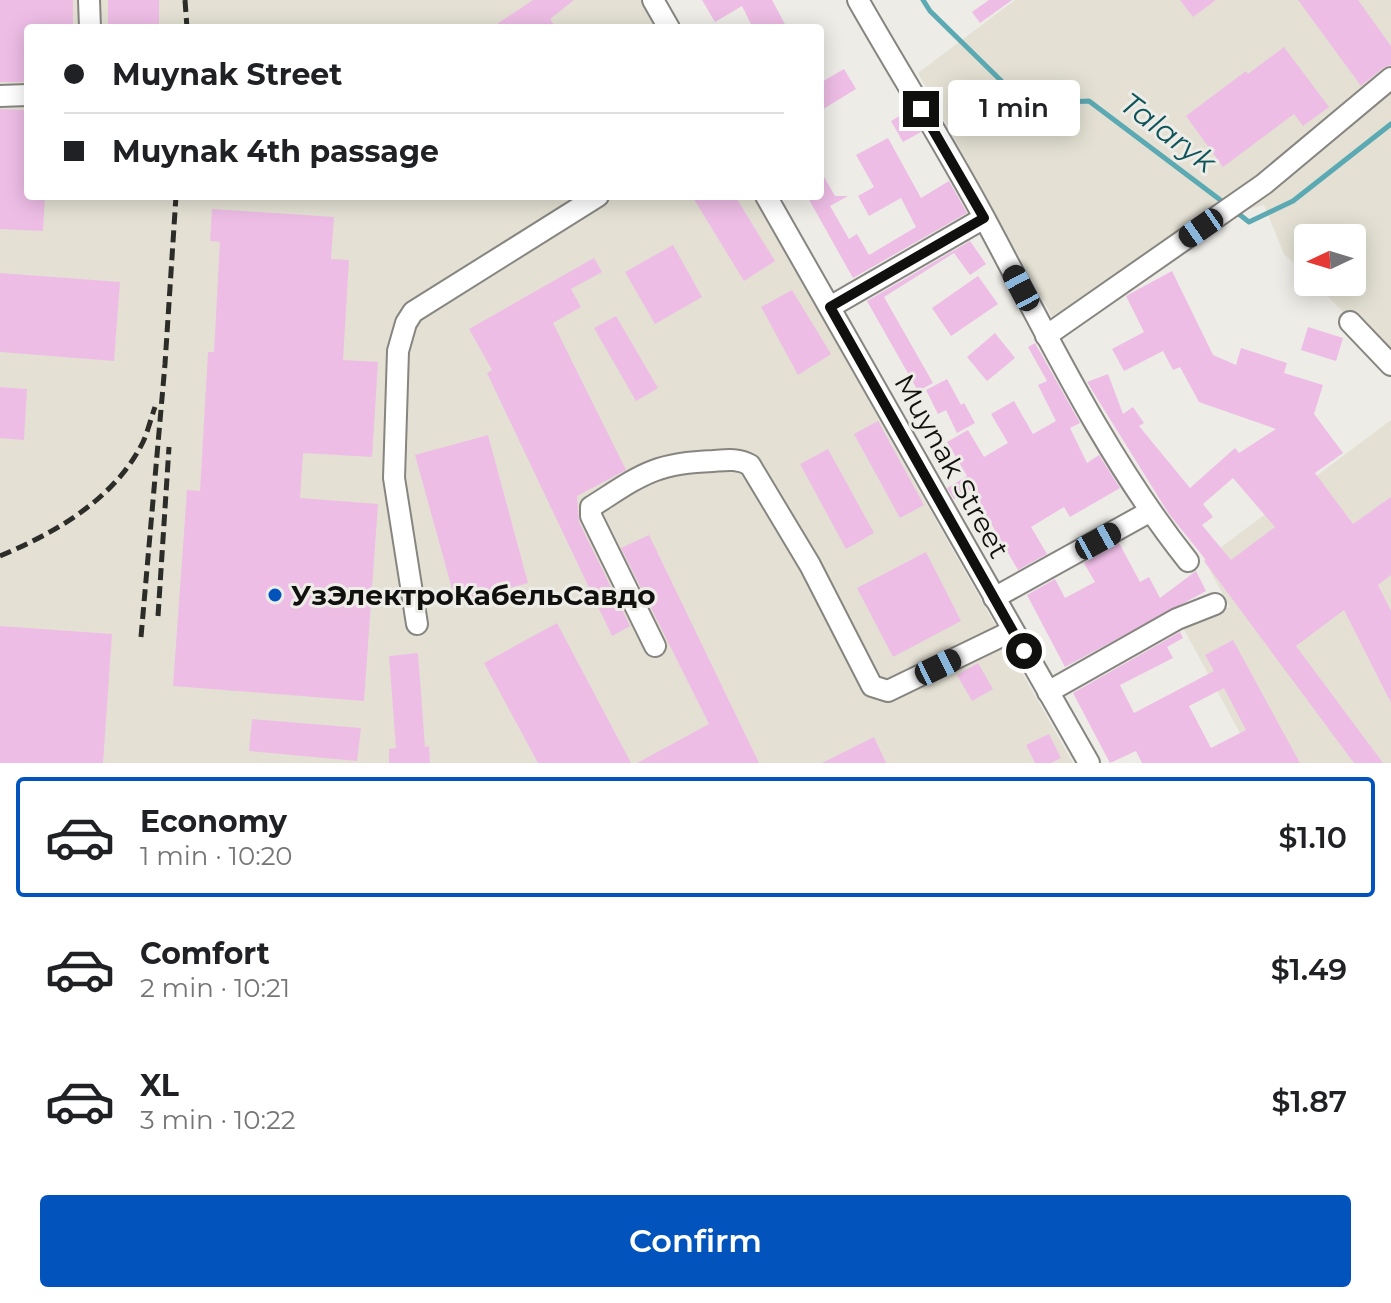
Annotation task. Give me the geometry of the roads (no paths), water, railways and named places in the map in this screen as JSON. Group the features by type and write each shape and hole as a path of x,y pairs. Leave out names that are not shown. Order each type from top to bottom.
{"street":[{"path":"89,0 90,24"},
{"path":"653,0 667,24"},
{"path":"858,0 984,218 1046,336 1149,512 1188,561"},
{"path":"1046,336 1264,184 1391,78"},
{"path":"0,96 24,95"},
{"path":"417,624 394,478 398,351 406,323 413,312 592,200"},
{"name":"Muynak Street","path":"768,200 1089,763"},
{"path":"830,307 984,218"},
{"path":"1350,322 1391,365"},
{"path":"655,646 590,512 591,507 648,471 680,462 738,460 750,465 810,565 872,686 888,691 1012,631"},
{"path":"994,598 1149,512"},
{"path":"1048,692 1177,619 1215,604"}],"waterway":[{"name":"Talaryk","path":"923,0 930,11 1025,104 1089,101 1227,205"},
{"name":"Talaryk","path":"1235,211 1249,222 1293,201 1391,124"}],"railway":[{"path":"185,0 187,24"},
{"path":"141,637 176,200"},
{"path":"0,556 62,525 117,481 143,442 155,407"},
{"path":"158,616 169,447"}],"place":[{"name":"УзЭлектроКабельСавдо","path":"275,595"}]}
